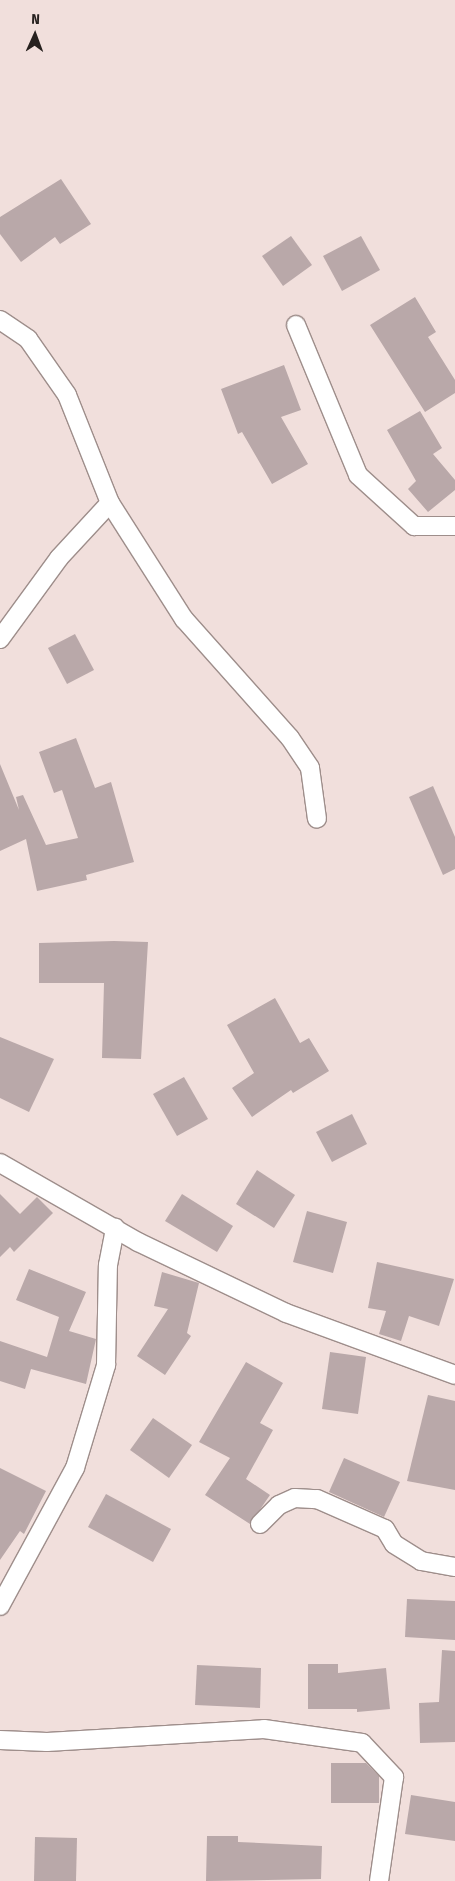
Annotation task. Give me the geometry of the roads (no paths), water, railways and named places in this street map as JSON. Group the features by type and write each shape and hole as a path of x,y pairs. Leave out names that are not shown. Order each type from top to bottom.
{"street":[{"path":"0,320 28,339 67,396 110,503 184,619 300,753 310,768 317,819"},
{"path":"296,325 358,475 414,526 455,526"},
{"path":"0,640 59,558 110,503"},
{"path":"0,1163 138,1242 286,1313 455,1375"},
{"path":"0,1606 75,1468 106,1366 108,1265 115,1228"},
{"path":"260,1524 279,1505 294,1498 317,1499 385,1529 394,1544 421,1561 455,1567"},
{"path":"0,1740 46,1742 264,1729 362,1743 394,1777 379,1881"}]}
